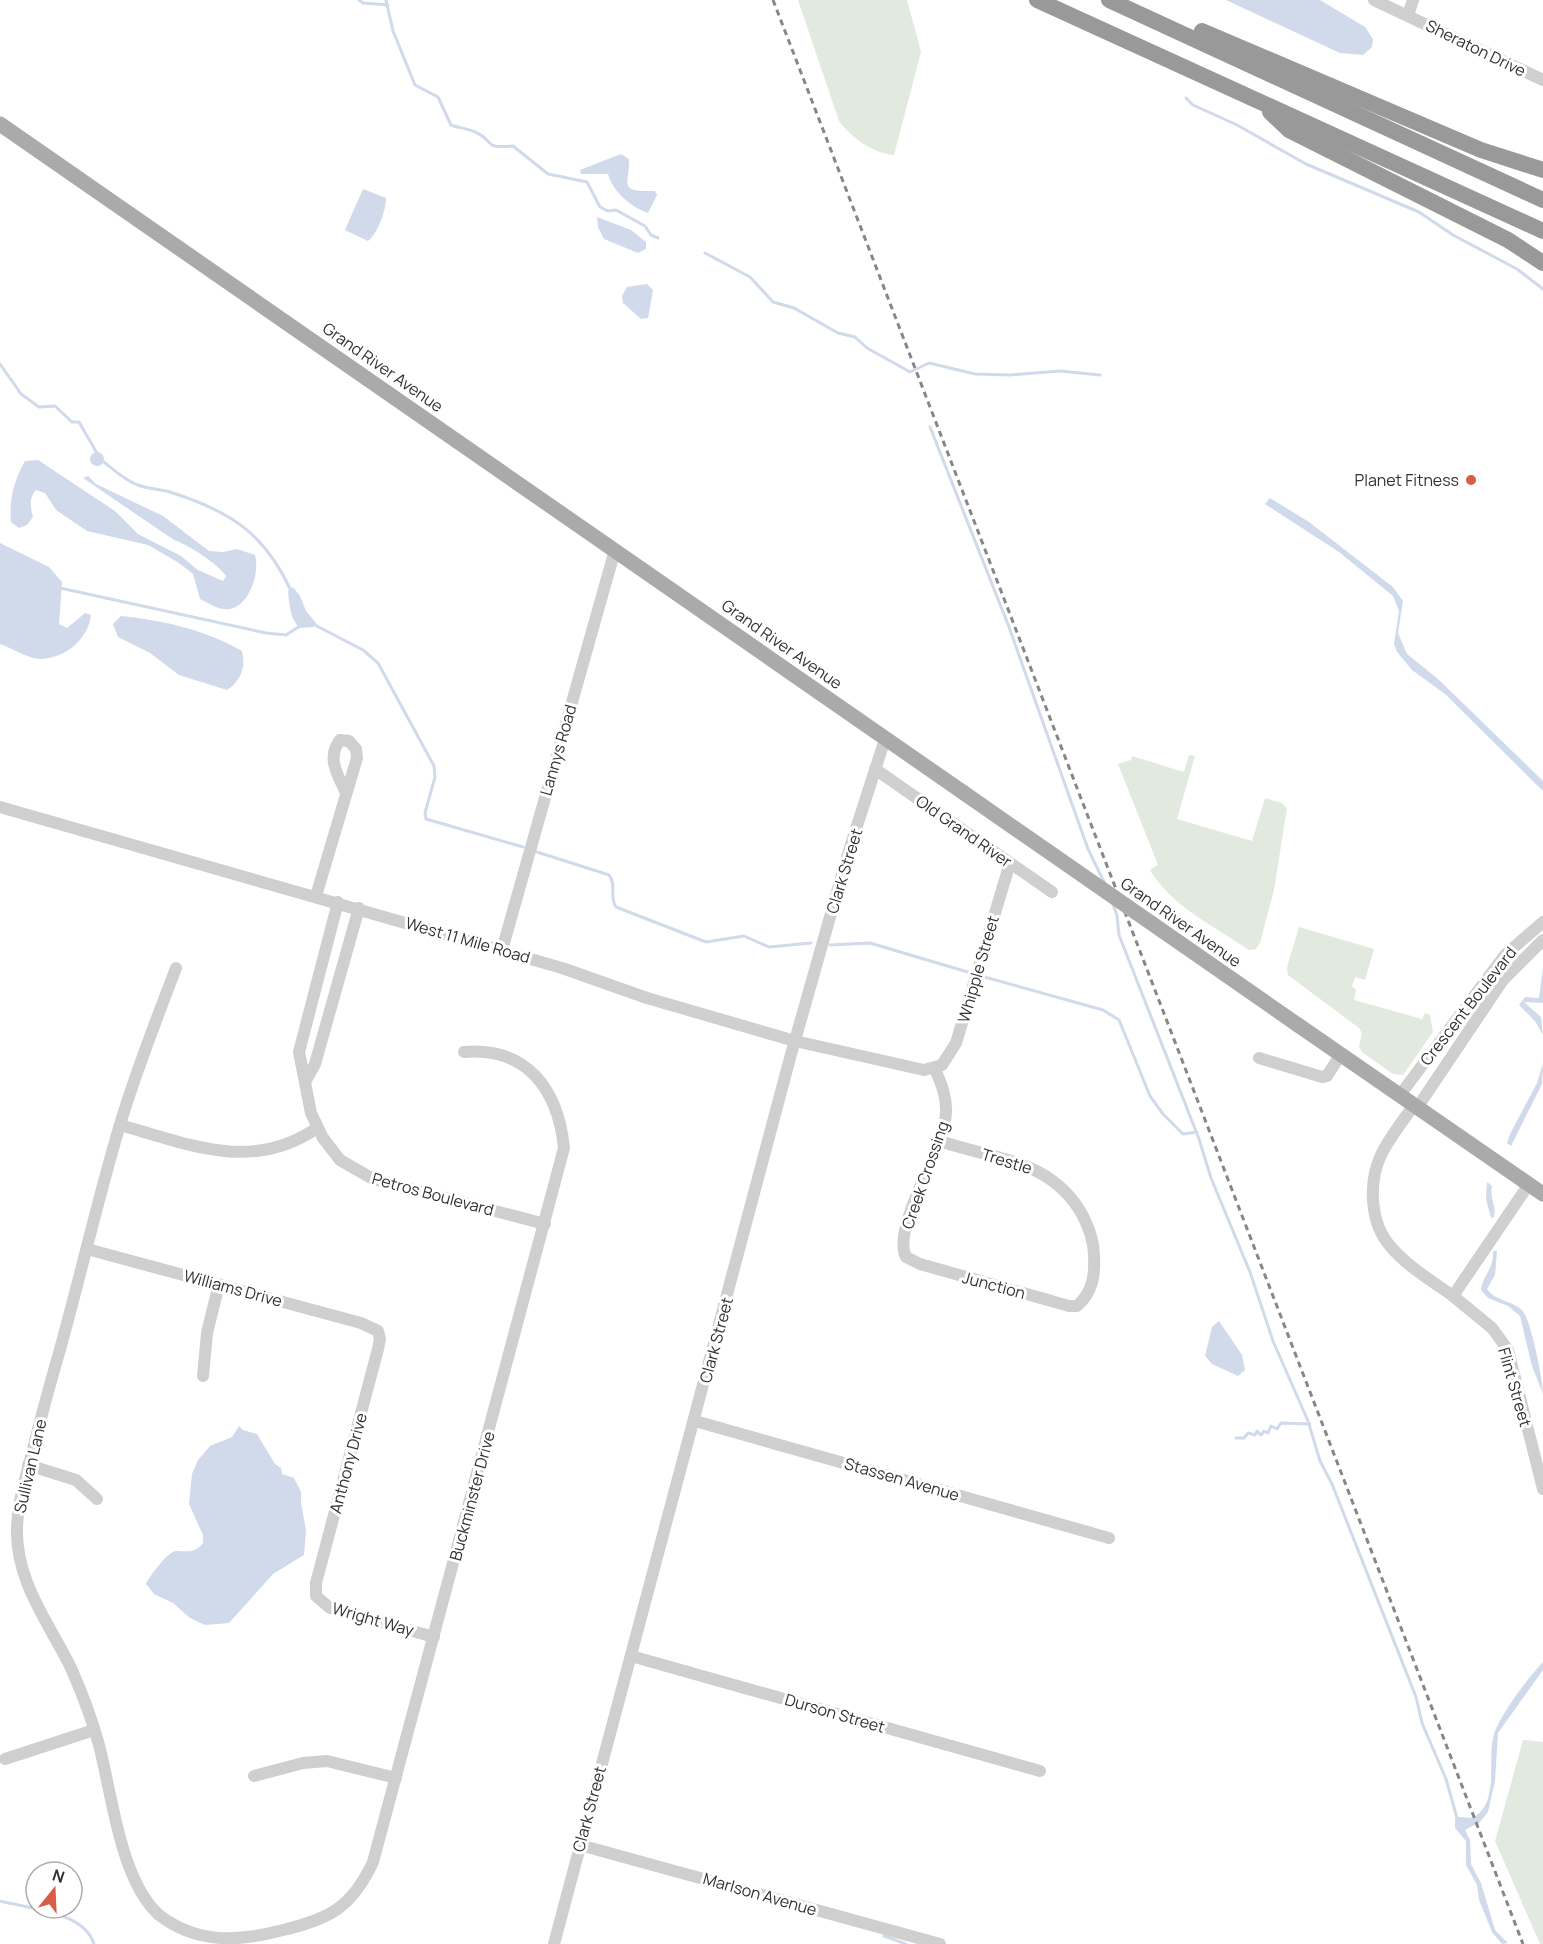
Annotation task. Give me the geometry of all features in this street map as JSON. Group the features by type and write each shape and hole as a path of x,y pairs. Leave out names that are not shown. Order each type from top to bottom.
{"highway":[{"path":"1037,0 1543,231"},
{"path":"1108,0 1543,200"},
{"path":"1124,0 1481,150 1543,170"},
{"path":"1261,103 1289,130 1508,240 1543,263"}],"main road":[{"name":"Grand River Avenue","path":"0,124 1543,1194"}],"street":[{"name":"Sheraton Drive","path":"1374,0 1543,80"},
{"path":"1408,15 1413,0"},
{"name":"Lannys Road","path":"502,950 615,550"},
{"name":"Clark Street","path":"554,1944 795,1041 847,857 885,739"},
{"name":"Old Grand River","path":"875,769 1052,892"},
{"path":"316,896 346,793"},
{"name":"West 11 Mile Road","path":"0,807 502,950 647,998 795,1041 924,1070 935,1069"},
{"name":"Whipple Street","path":"935,1069 942,1065 956,1043 1010,863"},
{"name":"Petros Boulevard","path":"338,902 299,1052 311,1113 317,1128 340,1160 373,1179 545,1224"},
{"path":"305,1082 315,1064 358,908"},
{"name":"Crescent Boulevard","path":"1400,1095 1499,962 1543,922"},
{"name":"Crescent Boulevard","path":"1453,1296 1390,1246 1378,1223 1372,1202 1373,1178 1381,1155 1503,980 1543,940"},
{"name":"Sullivan Lane","path":"176,968 120,1125 28,1465 18,1509 16,1531 23,1573 34,1600 72,1671 94,1730 128,1859 138,1888 158,1913 182,1931 208,1940 226,1942 264,1940"},
{"path":"315,986 335,992"},
{"name":"Buckminster Drive","path":"264,1940 327,1918 355,1894 373,1862 564,1148 559,1114 553,1098 520,1063 499,1053 464,1052"},
{"path":"1259,1058 1322,1077 1328,1076 1341,1054"},
{"name":"Creek Crossing","path":"902,1246 920,1186 940,1141 946,1115 946,1100 935,1069"},
{"path":"120,1125 209,1150 248,1153 281,1147 317,1128"},
{"name":"Trestle","path":"940,1141 1041,1171 1059,1184 1076,1205 1089,1228 1094,1246 1094,1278 1088,1293"},
{"path":"1453,1296 1529,1184"},
{"name":"Junction","path":"902,1246 906,1257 920,1264 1069,1306 1077,1306 1088,1293"},
{"name":"Williams Drive","path":"87,1249 370,1326 378,1331"},
{"path":"203,1376 207,1333 219,1284"},
{"name":"Flint Street","path":"1453,1296 1492,1328 1508,1350 1543,1490"},
{"name":"Anthony Drive","path":"316,1596 316,1583 378,1349 380,1339 378,1331"},
{"name":"Stassen Avenue","path":"695,1421 1109,1538"},
{"path":"28,1465 76,1480 97,1499"},
{"name":"Wright Way","path":"316,1596 330,1608 434,1637"},
{"name":"Durson Street","path":"631,1656 1040,1771"},
{"path":"5,1759 94,1730"},
{"path":"254,1776 303,1763 327,1761 396,1778"},
{"name":"Marlson Avenue","path":"580,1845 940,1944"}],"shaded area":[{"path":"798,0 907,0 921,52 894,155 863,144 839,121"},
{"path":"1189,755 1195,756 1177,819 1252,841 1265,798 1282,803 1287,808 1274,890 1260,943 1256,949 1249,950 1194,915 1169,894 1150,870 1158,865 1118,764 1131,760 1132,756 1184,772"},
{"path":"1299,927 1374,949 1365,980 1355,977 1352,986 1356,990 1354,1000 1422,1019 1425,1013 1430,1015 1433,1032 1403,1075 1393,1074 1362,1052 1359,1047 1362,1033 1359,1028 1288,975 1287,967"},
{"path":"1523,1740 1543,1742 1543,1944 1540,1944 1495,1841"}],"water":[{"path":"1226,0 1320,0 1365,27 1373,39 1372,47 1363,55 1340,53"},
{"path":"621,154 629,159 627,180 630,188 655,191 657,195 648,213 635,207 624,198 610,181 608,174 581,174 580,170"},
{"path":"363,189 386,198 381,221 368,241 345,230"},
{"path":"597,217 631,230 646,242 646,249 638,253 604,239 598,227"},
{"path":"647,284 653,290 648,318 641,319 623,303 622,296 627,287"},
{"path":"94,452 100,452 104,459 100,466 94,466 90,462 90,456"},
{"path":"38,460 115,511 138,534 181,556 198,570 223,581 226,576 210,561 174,540 83,478 88,476 96,484 163,516 209,551 223,552 237,549 255,555 255,579 248,595 237,606 230,609 222,609 210,604 200,599 193,574 179,563 148,545 87,531 56,510 45,493 36,490 31,503 33,517 27,525 19,528 11,522 13,490 25,461"},
{"path":"1270,498 1309,522 1393,587 1403,601 1398,633 1407,654 1438,679 1543,781 1543,791 1445,694 1412,670 1397,652 1394,644 1399,611 1393,596 1339,552 1265,504"},
{"path":"0,543 49,567 62,582 59,624 67,628 85,613 91,615 85,632 67,651 50,658 36,659 0,644"},
{"path":"293,587 300,596 306,611 316,623 313,627 300,628 294,621 288,591"},
{"path":"121,616 183,627 214,637 242,651 243,668 239,678 227,690 179,675 150,653 118,637 113,624"},
{"path":"1543,967 1543,1003 1524,1002 1541,1017 1543,1035 1535,1021 1519,1005 1525,997 1539,998"},
{"path":"1543,1063 1542,1084 1511,1146 1507,1143 1510,1134 1537,1083"},
{"path":"1487,1182 1492,1186 1491,1194 1495,1209 1494,1217 1491,1218 1486,1199"},
{"path":"1493,1251 1497,1251 1495,1275 1487,1289 1494,1296 1522,1310 1536,1350 1543,1394 1532,1366 1520,1316 1508,1306 1488,1298 1481,1290 1492,1263"},
{"path":"1219,1321 1242,1355 1245,1370 1238,1376 1212,1364 1205,1356 1212,1327"},
{"path":"239,1426 243,1430 257,1434 275,1464 281,1468 282,1474 294,1478 301,1492 306,1530 304,1555 273,1574 229,1623 205,1625 190,1618 173,1603 154,1594 146,1584 168,1555 176,1551 194,1550 203,1543 203,1535 189,1504 192,1474 198,1460 210,1446 232,1437"},
{"path":"1543,1662 1543,1670 1498,1733 1495,1781 1488,1812 1480,1822 1465,1830 1470,1840 1471,1864 1481,1883 1495,1930 1508,1943 1502,1944 1492,1932 1479,1900 1477,1885 1466,1865 1466,1841 1455,1828 1455,1819 1473,1818 1482,1810 1490,1789 1491,1752 1495,1731 1516,1695"}],"waterway":[{"path":"359,0 363,3 388,5"},
{"path":"386,0 393,31 415,85 438,97 451,125 475,132 492,145 513,146 548,174 587,182 600,207 608,211 616,210 645,226 651,235 658,238"},
{"path":"1186,98 1193,105 1237,125 1306,164 1419,212 1453,235 1517,269 1543,289"},
{"path":"705,253 750,277 773,302 794,308 838,333 855,337 867,348 910,372 929,363 975,374 1010,375 1060,371 1100,375"},
{"path":"0,364 21,394 39,407 55,406 72,422 79,422 98,455"},
{"path":"930,427 1009,627 1088,849 1105,884"},
{"path":"104,462 134,483 191,499 228,516 243,527 270,555 292,593"},
{"path":"60,588 266,633 286,635 300,626"},
{"path":"311,623 363,650 378,663 434,766 435,777 425,813 426,819 523,847"},
{"path":"537,852 609,875 616,907 706,942 744,936 769,947 811,943"},
{"path":"1113,904 1119,935 1199,1139 1211,1178 1250,1272 1273,1341 1308,1421 1320,1461 1332,1484 1416,1697 1422,1723 1446,1779 1457,1818"},
{"path":"830,945 870,943 971,973"},
{"path":"981,976 1103,1010 1119,1020 1150,1096 1163,1114 1183,1134 1197,1132"},
{"path":"1236,1438 1244,1438 1248,1433 1255,1435 1257,1431 1261,1435 1264,1431 1268,1433 1271,1426 1277,1429 1281,1423 1310,1424"},
{"path":"0,1901 40,1909 68,1918 79,1924 94,1944"},
{"path":"884,1936 906,1944"}],"railway":[{"path":"773,0 1523,1944"}],"place":[{"name":"Planet Fitness","path":"1471,480"}]}
